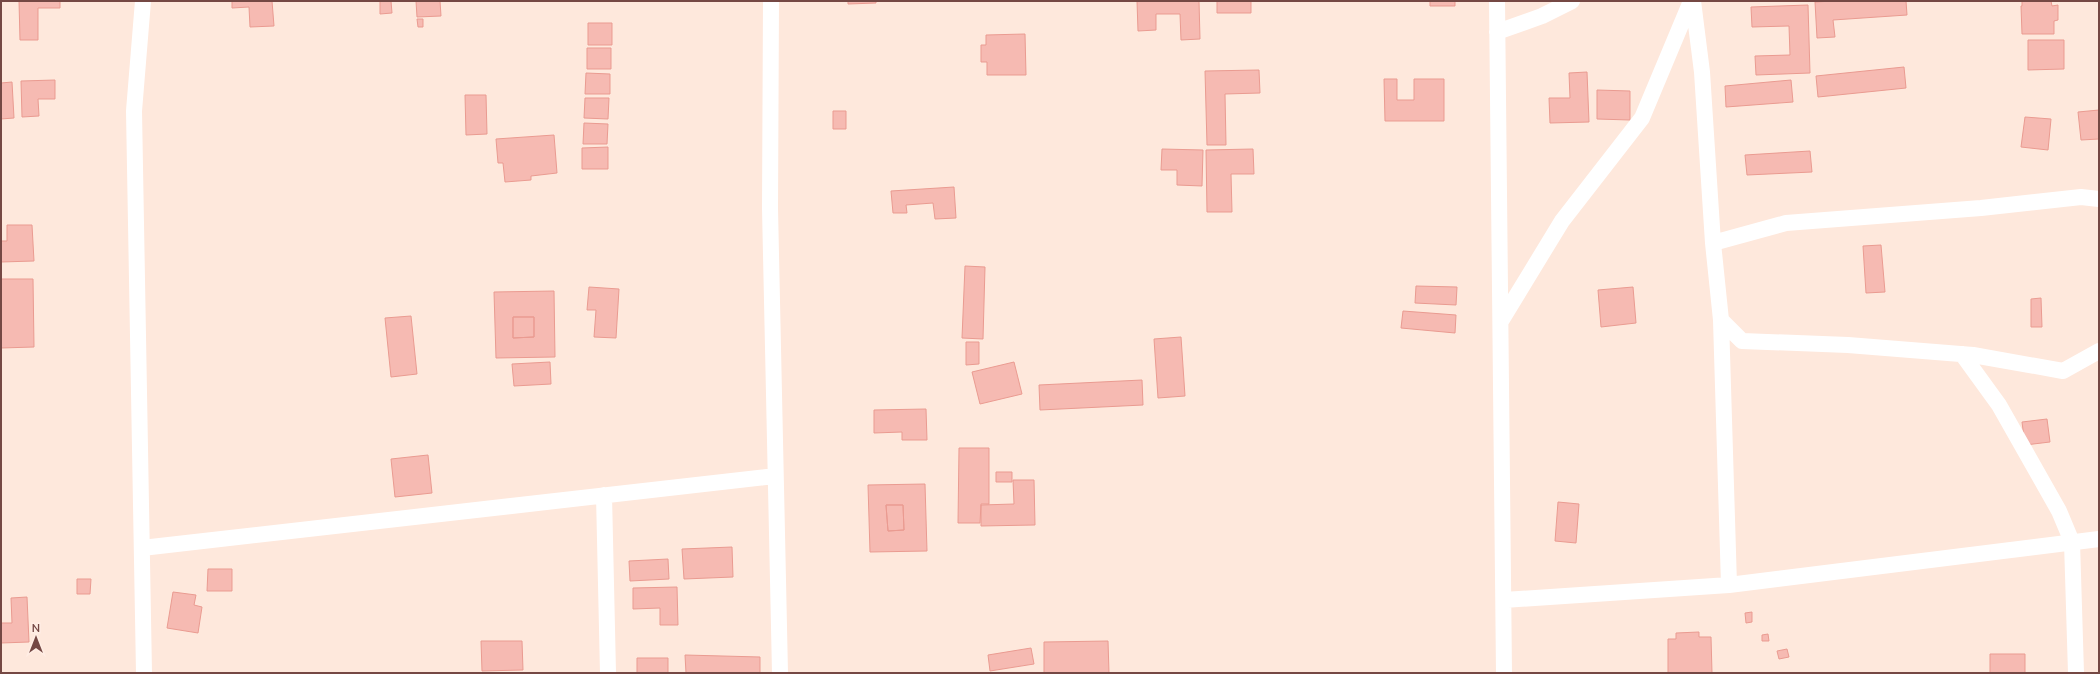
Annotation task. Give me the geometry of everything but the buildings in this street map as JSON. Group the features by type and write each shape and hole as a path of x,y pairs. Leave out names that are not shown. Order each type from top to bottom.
{"street":[{"path":"143,1 134,111 144,673"},
{"path":"771,1 770,208 780,673"},
{"path":"1497,1 1504,673"},
{"path":"1497,32 1542,16 1572,1"},
{"path":"1501,321 1562,221 1642,118 1692,1"},
{"path":"1692,1 1702,72 1713,243 1721,320 1729,585"},
{"path":"1713,243 1786,222 1981,208 2081,197 2099,199"},
{"path":"1721,320 1742,341 1848,345 1962,354 2064,371 2099,351"},
{"path":"1962,354 1999,405 2059,510 2072,542 2076,673"},
{"path":"142,548 775,476"},
{"path":"604,495 608,673"},
{"path":"1504,600 1729,585 2099,539"}]}
